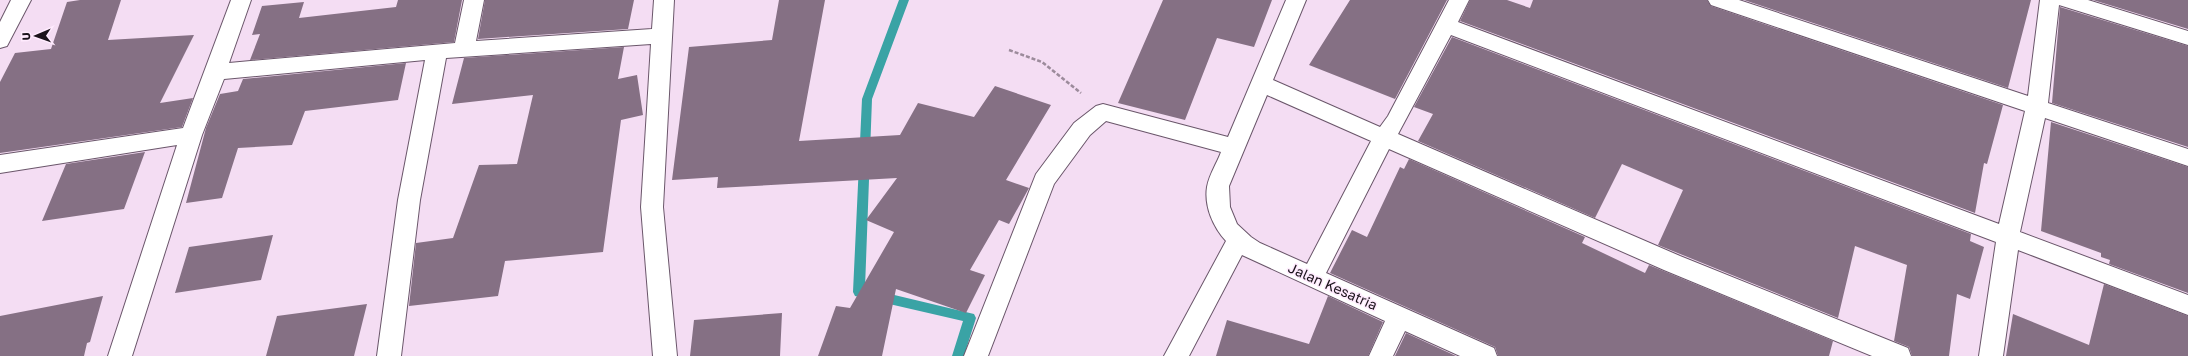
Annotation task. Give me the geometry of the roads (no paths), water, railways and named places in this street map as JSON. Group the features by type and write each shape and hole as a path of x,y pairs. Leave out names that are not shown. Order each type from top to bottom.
{"street":[{"path":"120,356 191,135 216,72 241,0"},
{"path":"464,49 474,0"},
{"path":"664,0 652,207 665,356"},
{"path":"976,356 1044,180 1082,128 1103,112 1234,147 1296,0"},
{"path":"1313,276 1383,139 1396,121 1459,0"},
{"path":"1718,0 2188,158"},
{"path":"1991,356 2008,237 2037,106 2050,0"},
{"path":"2066,0 2188,38"},
{"path":"0,41 12,8"},
{"path":"1446,25 2188,305"},
{"path":"216,72 437,51 662,36"},
{"path":"389,356 409,200 437,51"},
{"path":"1261,84 1383,139 1672,263 1899,356"},
{"path":"0,164 191,135"},
{"name":"Jalan Kesatria","path":"1234,147 1218,186 1217,201 1226,228 1238,240 1252,250 1313,276 1485,356"},
{"path":"1176,356 1238,240"},
{"path":"1381,356 1399,316"}],"waterway":[{"path":"904,0 867,99 859,292 970,318 958,356"}]}
